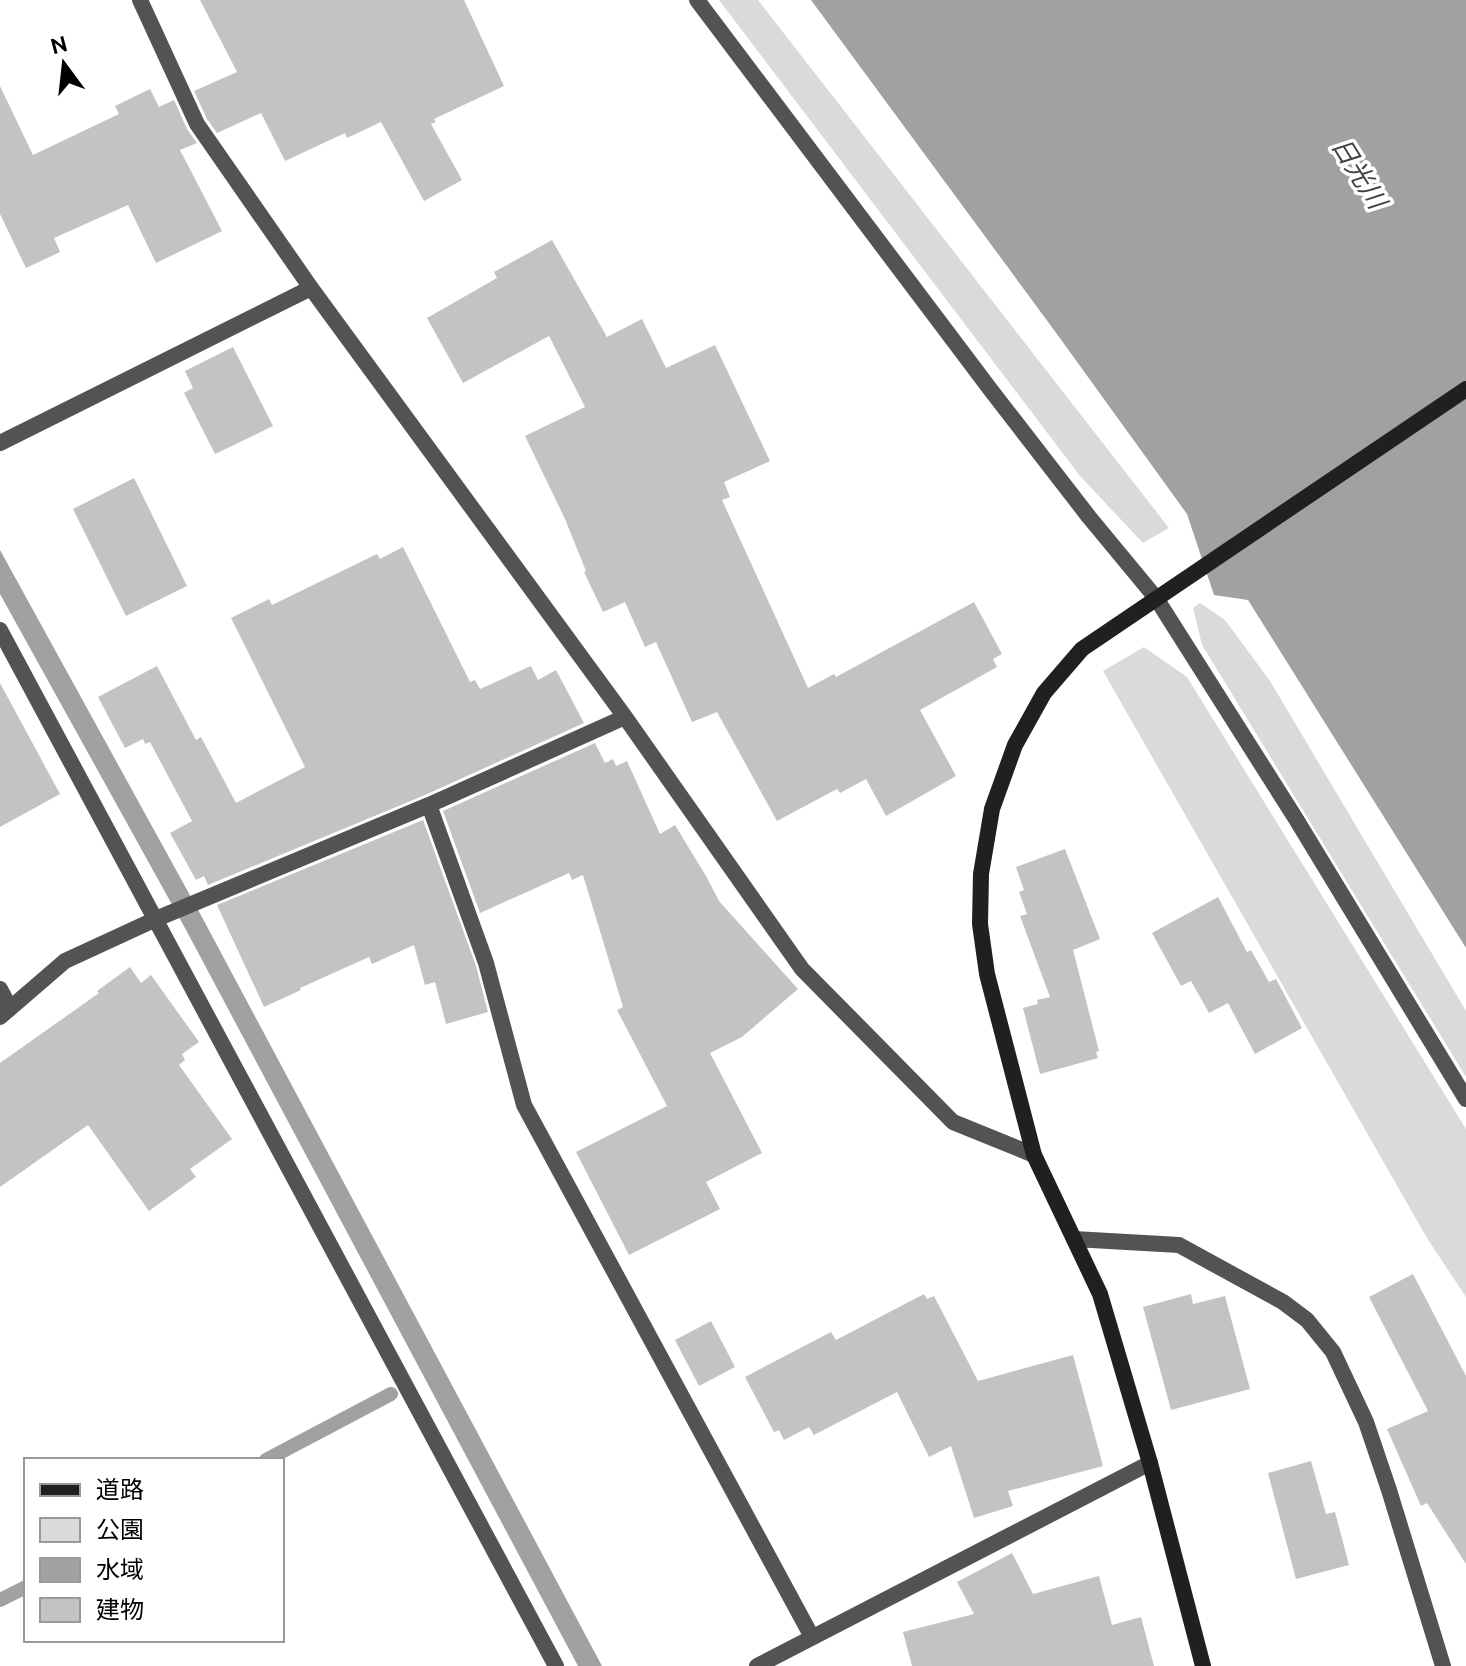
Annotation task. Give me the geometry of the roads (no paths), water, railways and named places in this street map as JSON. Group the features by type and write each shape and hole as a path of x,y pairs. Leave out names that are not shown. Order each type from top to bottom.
{"street":[{"path":"140,0 197,124 311,288 625,717 802,969 953,1122 1034,1155"},
{"path":"697,0 990,389 1156,598 1296,819 1466,1099"},
{"path":"0,443 311,288"},
{"path":"1203,1666 1150,1463 1100,1294 1034,1155 987,974 980,924 981,874 992,809 1015,745 1044,693 1082,649 1466,389"},
{"path":"0,630 163,916 556,1666"},
{"path":"0,989 5,1012 65,961 625,717"},
{"path":"429,805 486,963 524,1105 812,1637"},
{"path":"1074,1239 1179,1245 1283,1302 1307,1320 1333,1352 1366,1422 1443,1666"},
{"path":"757,1666 1150,1463"}],"water":[{"name":"日光川","path":"811,0 1466,0 1466,948 1248,600 1214,595 1187,514"},
{"path":"0,550 203,919 602,1666 578,1666 185,928 0,594"}],"waterway":[{"path":"270,1458 391,1394"},
{"path":"0,1600 24,1588"}]}
